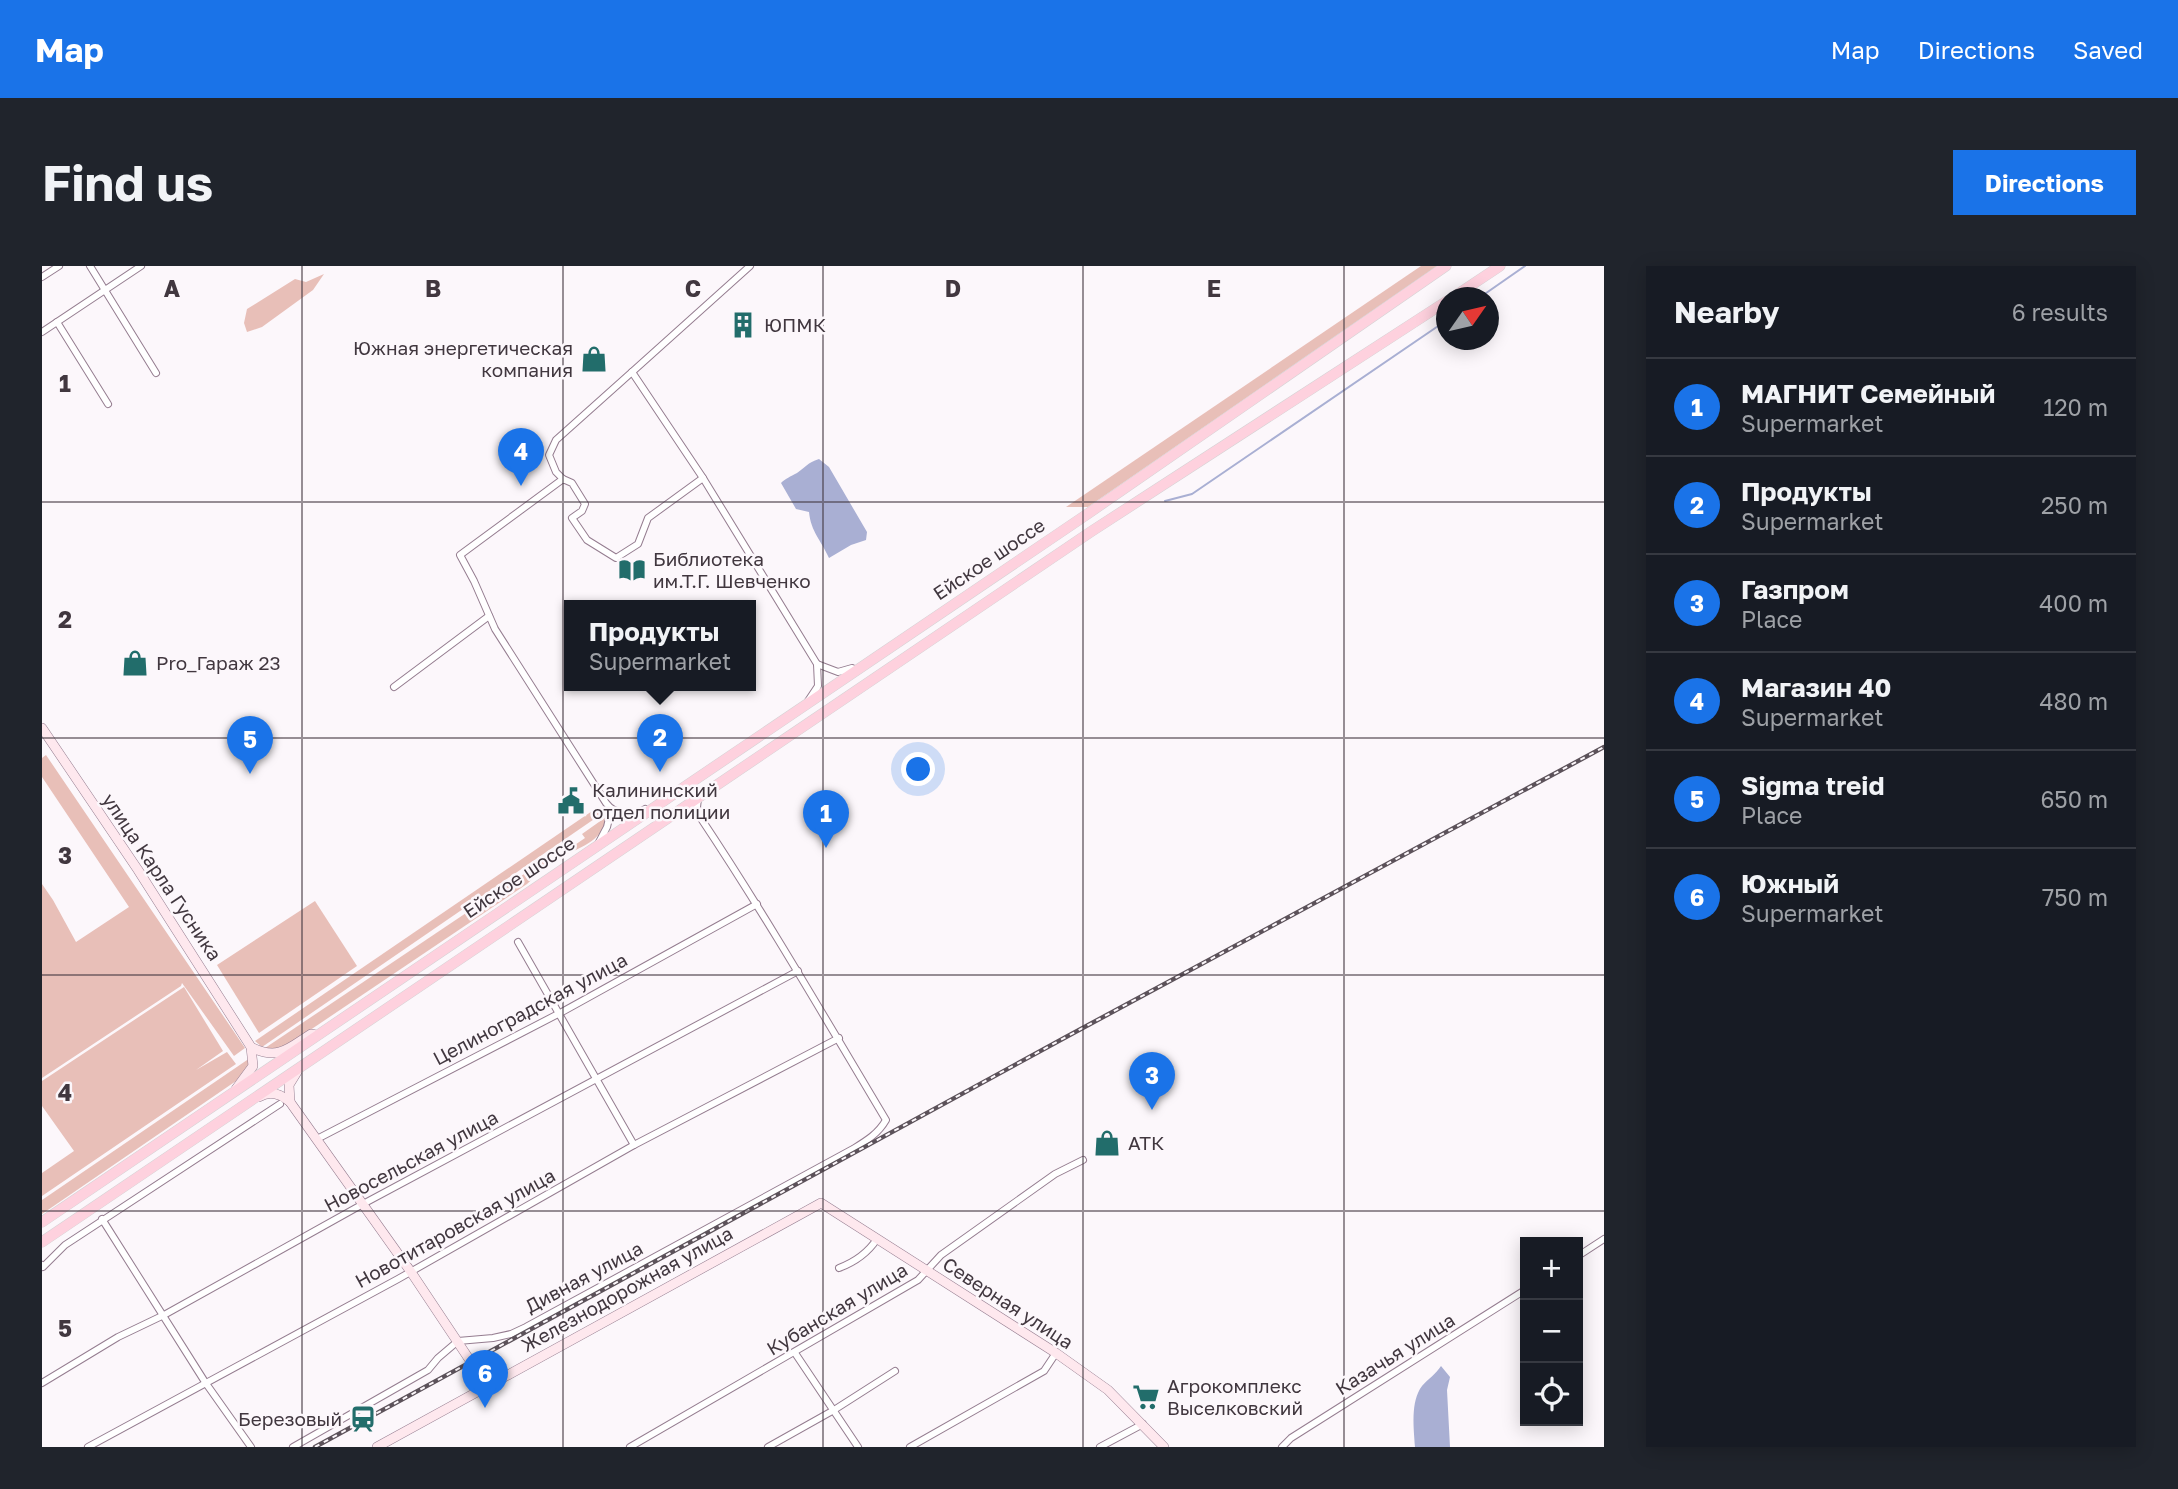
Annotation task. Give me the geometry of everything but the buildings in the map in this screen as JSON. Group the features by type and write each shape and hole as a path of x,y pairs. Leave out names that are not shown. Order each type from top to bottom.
{"main road":[{"name":"Ейское шоссе","path":"42,1222 1086,515 1446,266"},
{"path":"1468,287 1500,266"},
{"name":"Ейское шоссе","path":"42,1242 1092,531 1436,308"}],"street":[{"path":"42,277 59,266"},
{"path":"90,266 156,373"},
{"path":"42,332 141,266"},
{"path":"703,478 649,518 638,544 616,558 587,540 572,518 582,511 585,504 572,483 556,472 549,455 556,440 750,266"},
{"path":"57,323 108,404"},
{"path":"632,372 703,478 817,664 818,686 806,704"},
{"path":"563,479 460,555 489,616 521,673 611,810 640,812 662,797 670,796"},
{"path":"394,687 489,616"},
{"path":"817,664 844,672 870,656 875,657"},
{"name":"улица Карла Гусника","path":"42,728 145,881 251,1047"},
{"path":"698,796 700,817 839,1038"},
{"path":"598,844 607,827 611,810"},
{"path":"677,810 690,811 700,817"},
{"name":"Целиноградская улица","path":"317,1139 560,1013 757,904"},
{"path":"517,942 634,1145"},
{"name":"Новосельская улица","path":"42,1384 118,1337 164,1315 798,971"},
{"path":"236,1089 253,1066 251,1047 267,1053 283,1053 311,1034 316,1035"},
{"name":"Дивная улица","path":"458,1341 492,1338 526,1327 872,1137 886,1120 839,1038"},
{"name":"Новотитаровская улица","path":"88,1447 411,1272 634,1145 839,1038"},
{"path":"42,1265 43,1267 65,1245 102,1219 285,1103 292,1077 303,1068 303,1063"},
{"path":"237,1108 243,1108 264,1094 281,1096 317,1139 487,1386"},
{"name":"Кубанская улица","path":"630,1447 918,1280 942,1255 1055,1174 1083,1160"},
{"name":"Северная улица","path":"821,1203 1056,1353 1108,1390 1164,1447"},
{"name":"Железнодорожная улица","path":"377,1447 821,1203"},
{"path":"102,1219 205,1382 251,1447"},
{"path":"839,1268 853,1262 870,1249 877,1239"},
{"path":"1583,1253 1604,1239"},
{"name":"Казачья улица","path":"1282,1447 1292,1438 1520,1293"},
{"path":"293,1447 428,1370 458,1341"},
{"path":"795,1353 858,1447"},
{"path":"910,1447 1044,1371 1056,1353"},
{"path":"768,1447 834,1410 895,1371"},
{"path":"1100,1447 1143,1424"}],"shaded area":[{"path":"1421,266 1437,266 1088,507 1066,507"},
{"path":"324,274 313,290 262,327 247,332 244,323 247,309 295,279 306,282"},
{"path":"46,755 245,1048 234,1056 182,983 42,1078 42,884 76,942 129,907 42,777 42,758"},
{"path":"598,807 603,813 262,1047 255,1041"},
{"path":"606,817 597,837 564,855 563,853 585,838 582,834"},
{"path":"545,860 544,868 527,884 285,1047 265,1048"},
{"path":"315,901 357,966 259,1033 217,965"},
{"path":"184,987 223,1051 196,1070 227,1052 236,1064 42,1196 42,1173 74,1151 42,1106 42,1081"},
{"path":"250,1058 249,1067 236,1081 42,1214 42,1200"}],"water":[{"path":"819,459 829,467 867,532 866,540 829,558 814,531 809,512 796,509 781,483"},
{"path":"1441,1366 1450,1377 1447,1390 1450,1447 1415,1447 1414,1416 1418,1392"}],"waterway":[{"path":"1495,287 1525,266"},
{"path":"1165,501 1192,494 1436,328"}],"railway":[{"path":"315,1447 1604,747"}],"place":[{"name":"ЮПМК","path":"743,325"},
{"name":"Южная энергетическая компания","path":"594,359"},
{"name":"Магазин 40","path":"521,486"},
{"name":"Библиотека им.Т.Г. Шевченко","path":"632,570"},
{"name":"Pro_Гараж 23","path":"135,663"},
{"name":"Продукты","path":"660,772"},
{"name":"Sigma treid","path":"250,774"},
{"name":"Калининский отдел полиции","path":"571,801"},
{"name":"МАГНИТ Семейный","path":"826,848"},
{"name":"Газпром","path":"1152,1110"},
{"name":"АТК","path":"1107,1143"},
{"name":"Агрокомплекс Выселковский","path":"1146,1397"},
{"name":"Южный","path":"485,1408"},
{"name":"Березовый","path":"363,1419"}]}
